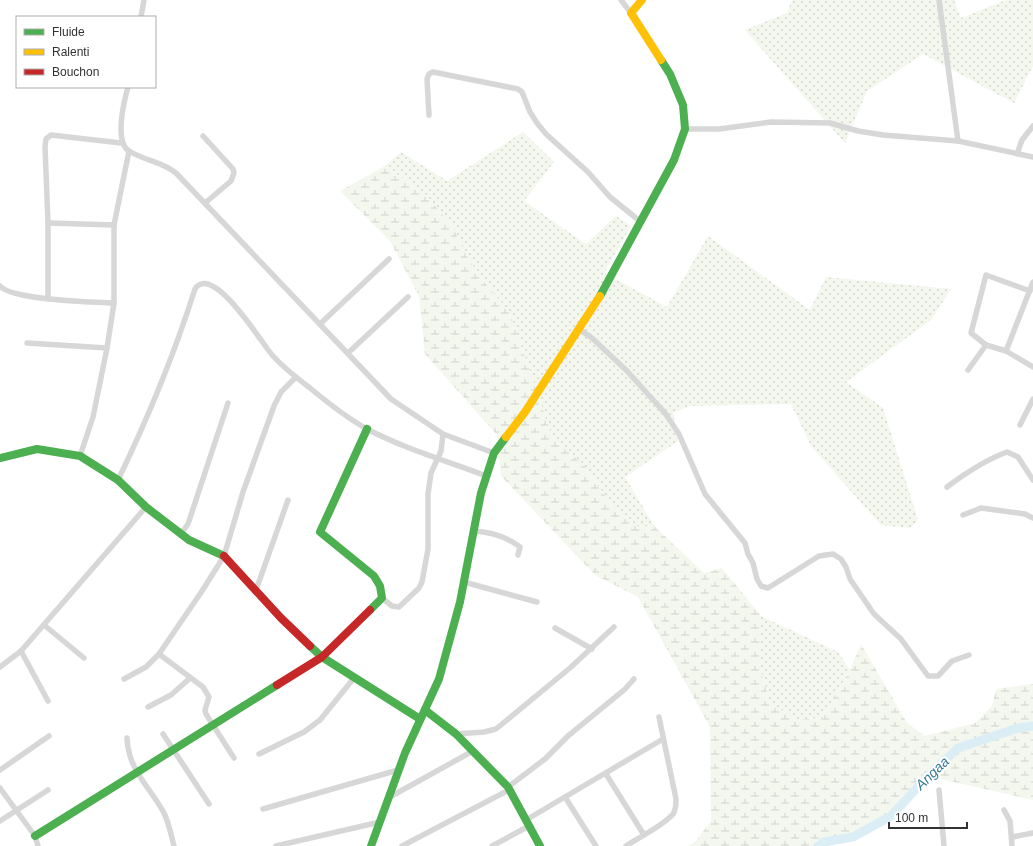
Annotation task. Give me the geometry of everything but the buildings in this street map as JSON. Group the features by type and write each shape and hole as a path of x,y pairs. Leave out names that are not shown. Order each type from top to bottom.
{"street":[{"path":"141,16 144,0"},
{"path":"371,846 398,770 439,679 464,582 473,531 486,476 494,453 525,412 598,300 674,160 685,128 683,105 670,74 621,0"},
{"path":"631,13 642,0"},
{"path":"940,0 958,141"},
{"path":"429,115 427,80 429,74 433,72 518,89 522,92 530,112 546,134 588,172 610,197 641,222"},
{"path":"128,88 122,113 122,143 129,151 163,164 169,168 205,203 391,399 443,434 494,453"},
{"path":"685,128 719,129 771,122 830,123 858,131 883,135 958,141 1033,157"},
{"path":"1017,154 1022,140 1033,126"},
{"path":"48,298 46,139 51,135 122,143"},
{"path":"203,136 233,169 234,173 231,181 205,203"},
{"path":"80,456 93,417 107,348 114,303 114,225 129,151"},
{"path":"48,223 114,225"},
{"path":"320,324 389,259"},
{"path":"1030,291 986,275 971,333 986,345 1006,351 1033,367"},
{"path":"118,480 140,435 165,376 198,284 207,282 221,291 274,357 296,377 329,403 367,429 411,448 486,476"},
{"path":"1006,351 1033,282"},
{"path":"0,286 9,292 48,298 114,303"},
{"path":"348,353 408,297"},
{"path":"579,329 592,338 627,371 665,413 679,434 705,494 745,542 757,579 761,586 768,588 819,556 833,554 843,563 850,580 874,614 901,639 928,676 938,676 952,661 969,656"},
{"path":"27,343 107,348"},
{"path":"968,370 986,345"},
{"path":"124,679 146,667 159,654 224,556 243,492 274,406 282,392 296,377"},
{"path":"1020,425 1033,399"},
{"path":"181,534 188,524 228,403"},
{"path":"367,429 320,532 374,576 380,586 382,598 392,606 399,607 419,588 422,582 428,549 428,494 431,473 442,446 443,434"},
{"path":"0,458 37,449 80,456 118,480 146,507 181,534 224,556 281,618 322,657 420,719"},
{"path":"947,487 969,470 990,458 1008,452 1018,457 1033,480"},
{"path":"256,590 288,500"},
{"path":"0,667 21,651 146,507"},
{"path":"963,515 981,508 1025,514 1033,518"},
{"path":"473,531 491,532 510,540 520,547 518,555"},
{"path":"464,582 537,602"},
{"path":"35,836 138,774 212,725 322,657 382,598"},
{"path":"44,625 84,658"},
{"path":"456,734 484,732 496,729 592,649 614,627"},
{"path":"555,628 592,649"},
{"path":"21,651 48,701"},
{"path":"159,654 203,687 207,692 209,697 205,710 212,725 234,758"},
{"path":"148,707 171,695 190,678"},
{"path":"259,754 304,732 320,720 354,678"},
{"path":"402,846 509,788 545,759 569,735 625,689 634,679"},
{"path":"425,710 456,734 509,788 540,846"},
{"path":"626,846 667,819 674,813 676,808 676,799 659,717"},
{"path":"163,734 209,804"},
{"path":"0,770 49,736"},
{"path":"127,738 128,751 132,764 164,813 174,846"},
{"path":"492,846 564,797 606,774 663,739"},
{"path":"388,798 473,751"},
{"path":"263,809 398,770"},
{"path":"606,774 644,835"},
{"path":"0,788 35,836 38,846"},
{"path":"0,821 48,790"},
{"path":"939,790 944,846"},
{"path":"564,797 596,846"},
{"path":"1004,810 1010,821 1012,846"},
{"path":"276,846 380,822"},
{"path":"1012,837 1033,833"}],"green space":[{"path":"792,0 954,0 961,18 1006,0 1033,0 1033,66 1014,103 923,54 867,91 845,143 745,30 787,13"},
{"path":"523,132 554,162 524,201 586,244 616,216 631,226 604,273 667,307 708,236 810,310 826,277 951,289 931,320 846,382 883,408 918,520 910,528 881,525 811,446 791,404 690,406 673,413 678,441 625,477 654,526 639,527 615,510 583,464 553,439 510,313 481,278 465,253 453,227 424,193 385,166 401,152 447,181"},
{"path":"385,166 424,193 453,227 465,253 481,278 510,313 553,439 583,464 615,510 639,527 654,526 704,573 722,568 761,616 761,672 770,702 796,720 822,718 850,670 861,644 907,723 925,736 975,723 992,706 996,689 1033,684 1033,800 928,776 885,818 876,825 849,838 827,842 818,846 688,846 695,842 711,821 710,727 638,597 595,575 501,476 497,435 425,354 419,296 390,241 340,191"},
{"path":"761,616 838,652 850,670 822,718 796,720 770,702 761,672"}],"waterway":[{"name":"Angaa","path":"818,846 824,842 853,837 891,816 928,776 958,748 1018,728 1033,726"}],"traffic: fast":[{"path":"600,296 674,160 685,129 683,105 670,74 661,60"},
{"path":"367,429 320,532 374,576 380,586 382,598 370,610"},
{"path":"371,846 405,753 439,679 460,602 481,493 494,453 506,437"},
{"path":"0,458 37,449 80,456 118,480 146,507 189,540 224,556"},
{"path":"310,646 322,657 420,719"},
{"path":"35,836 277,685"},
{"path":"425,710 456,734 508,787 540,846"}],"traffic: slow":[{"path":"642,0 631,13 661,60"},
{"path":"506,437 525,412 600,296"}],"traffic: jam":[{"path":"224,556 281,618 310,646"},
{"path":"277,685 322,657 370,610"}]}
